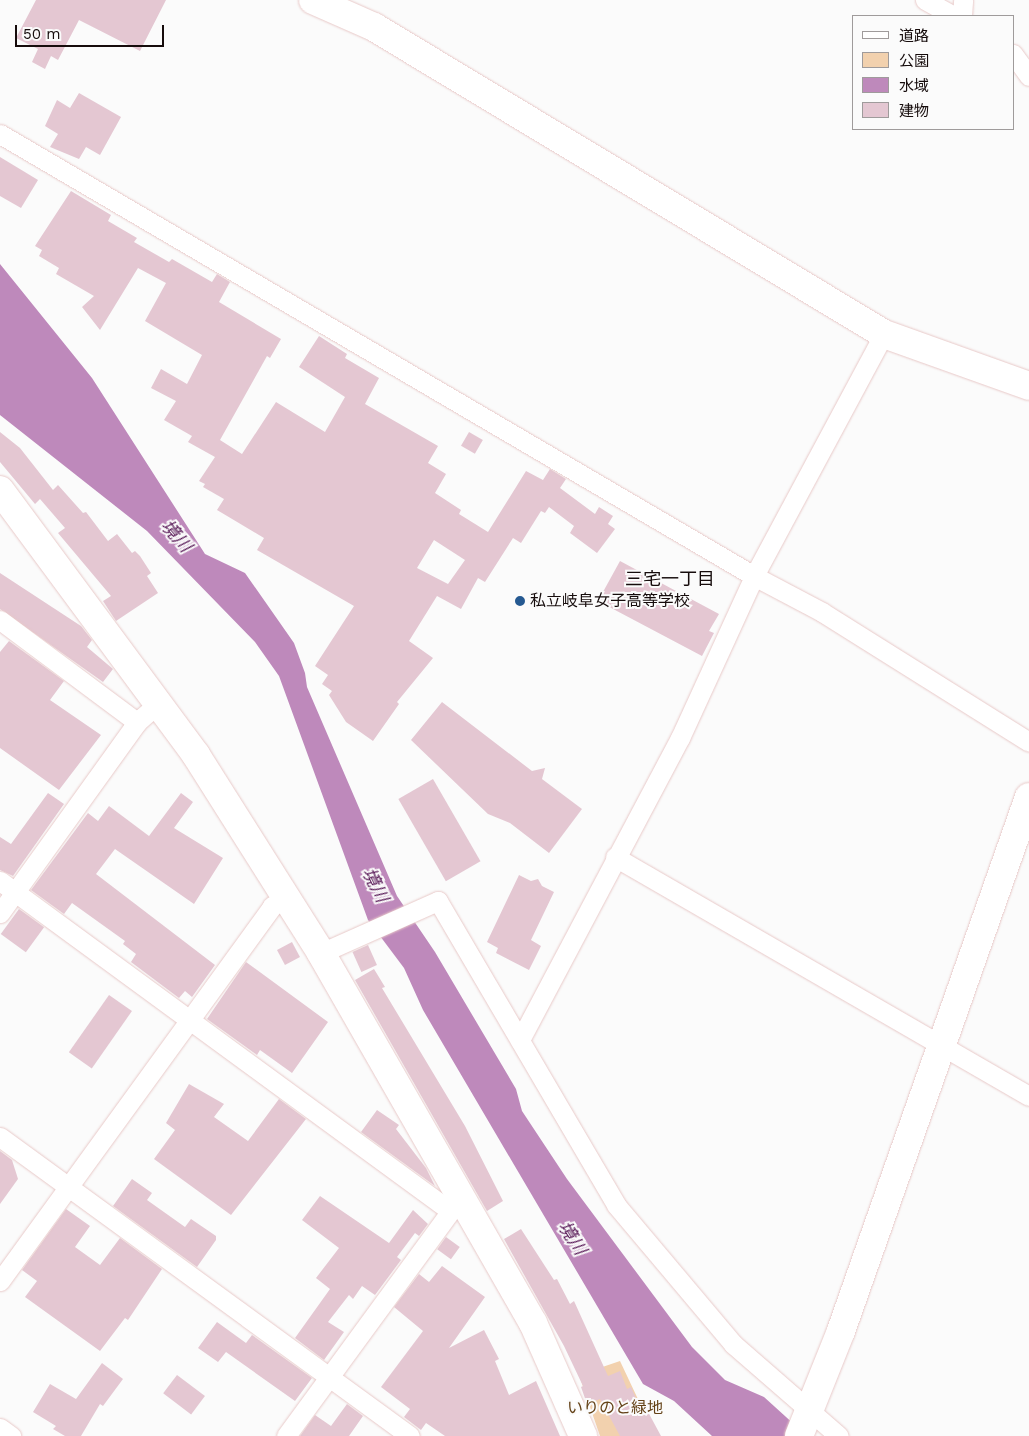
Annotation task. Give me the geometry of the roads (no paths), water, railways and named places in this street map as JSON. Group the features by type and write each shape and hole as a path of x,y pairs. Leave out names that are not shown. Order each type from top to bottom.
{"street":[{"path":"313,0 374,27 884,334 1029,386"},
{"path":"925,0 952,15"},
{"path":"962,15 963,0"},
{"path":"1020,57 1029,76"},
{"path":"0,134 754,576 822,612 1029,742"},
{"path":"520,1040 615,857 680,738 754,576 884,334"},
{"path":"0,490 196,755 321,953 456,1204 533,1323 583,1436"},
{"path":"0,620 137,722"},
{"path":"0,913 137,722 158,704"},
{"path":"806,1423 1029,797"},
{"path":"615,857 1029,1096"},
{"path":"0,881 456,1204"},
{"path":"0,1281 272,906 286,898"},
{"path":"321,953 438,901 616,1205 733,1344 806,1423 839,1436"},
{"path":"0,1136 410,1436"},
{"path":"286,1436 456,1204"},
{"path":"0,1428 11,1436"}],"water":[{"name":"境川","path":"0,264 92,378 205,554 245,573 294,643 305,673 307,687 397,896 435,952 516,1089 522,1111 567,1179 692,1347 725,1380 764,1397 807,1436 712,1436 674,1401 643,1384 423,1010 404,968 368,920 279,676 255,642 147,531 0,415"}],"place":[{"name":"私立岐阜女子高等学校","path":"520,601"}],"district":[{"name":"三宅一丁目","path":"670,579"}],"park label":[{"name":"いりのと緑地","path":"615,1408"}]}
